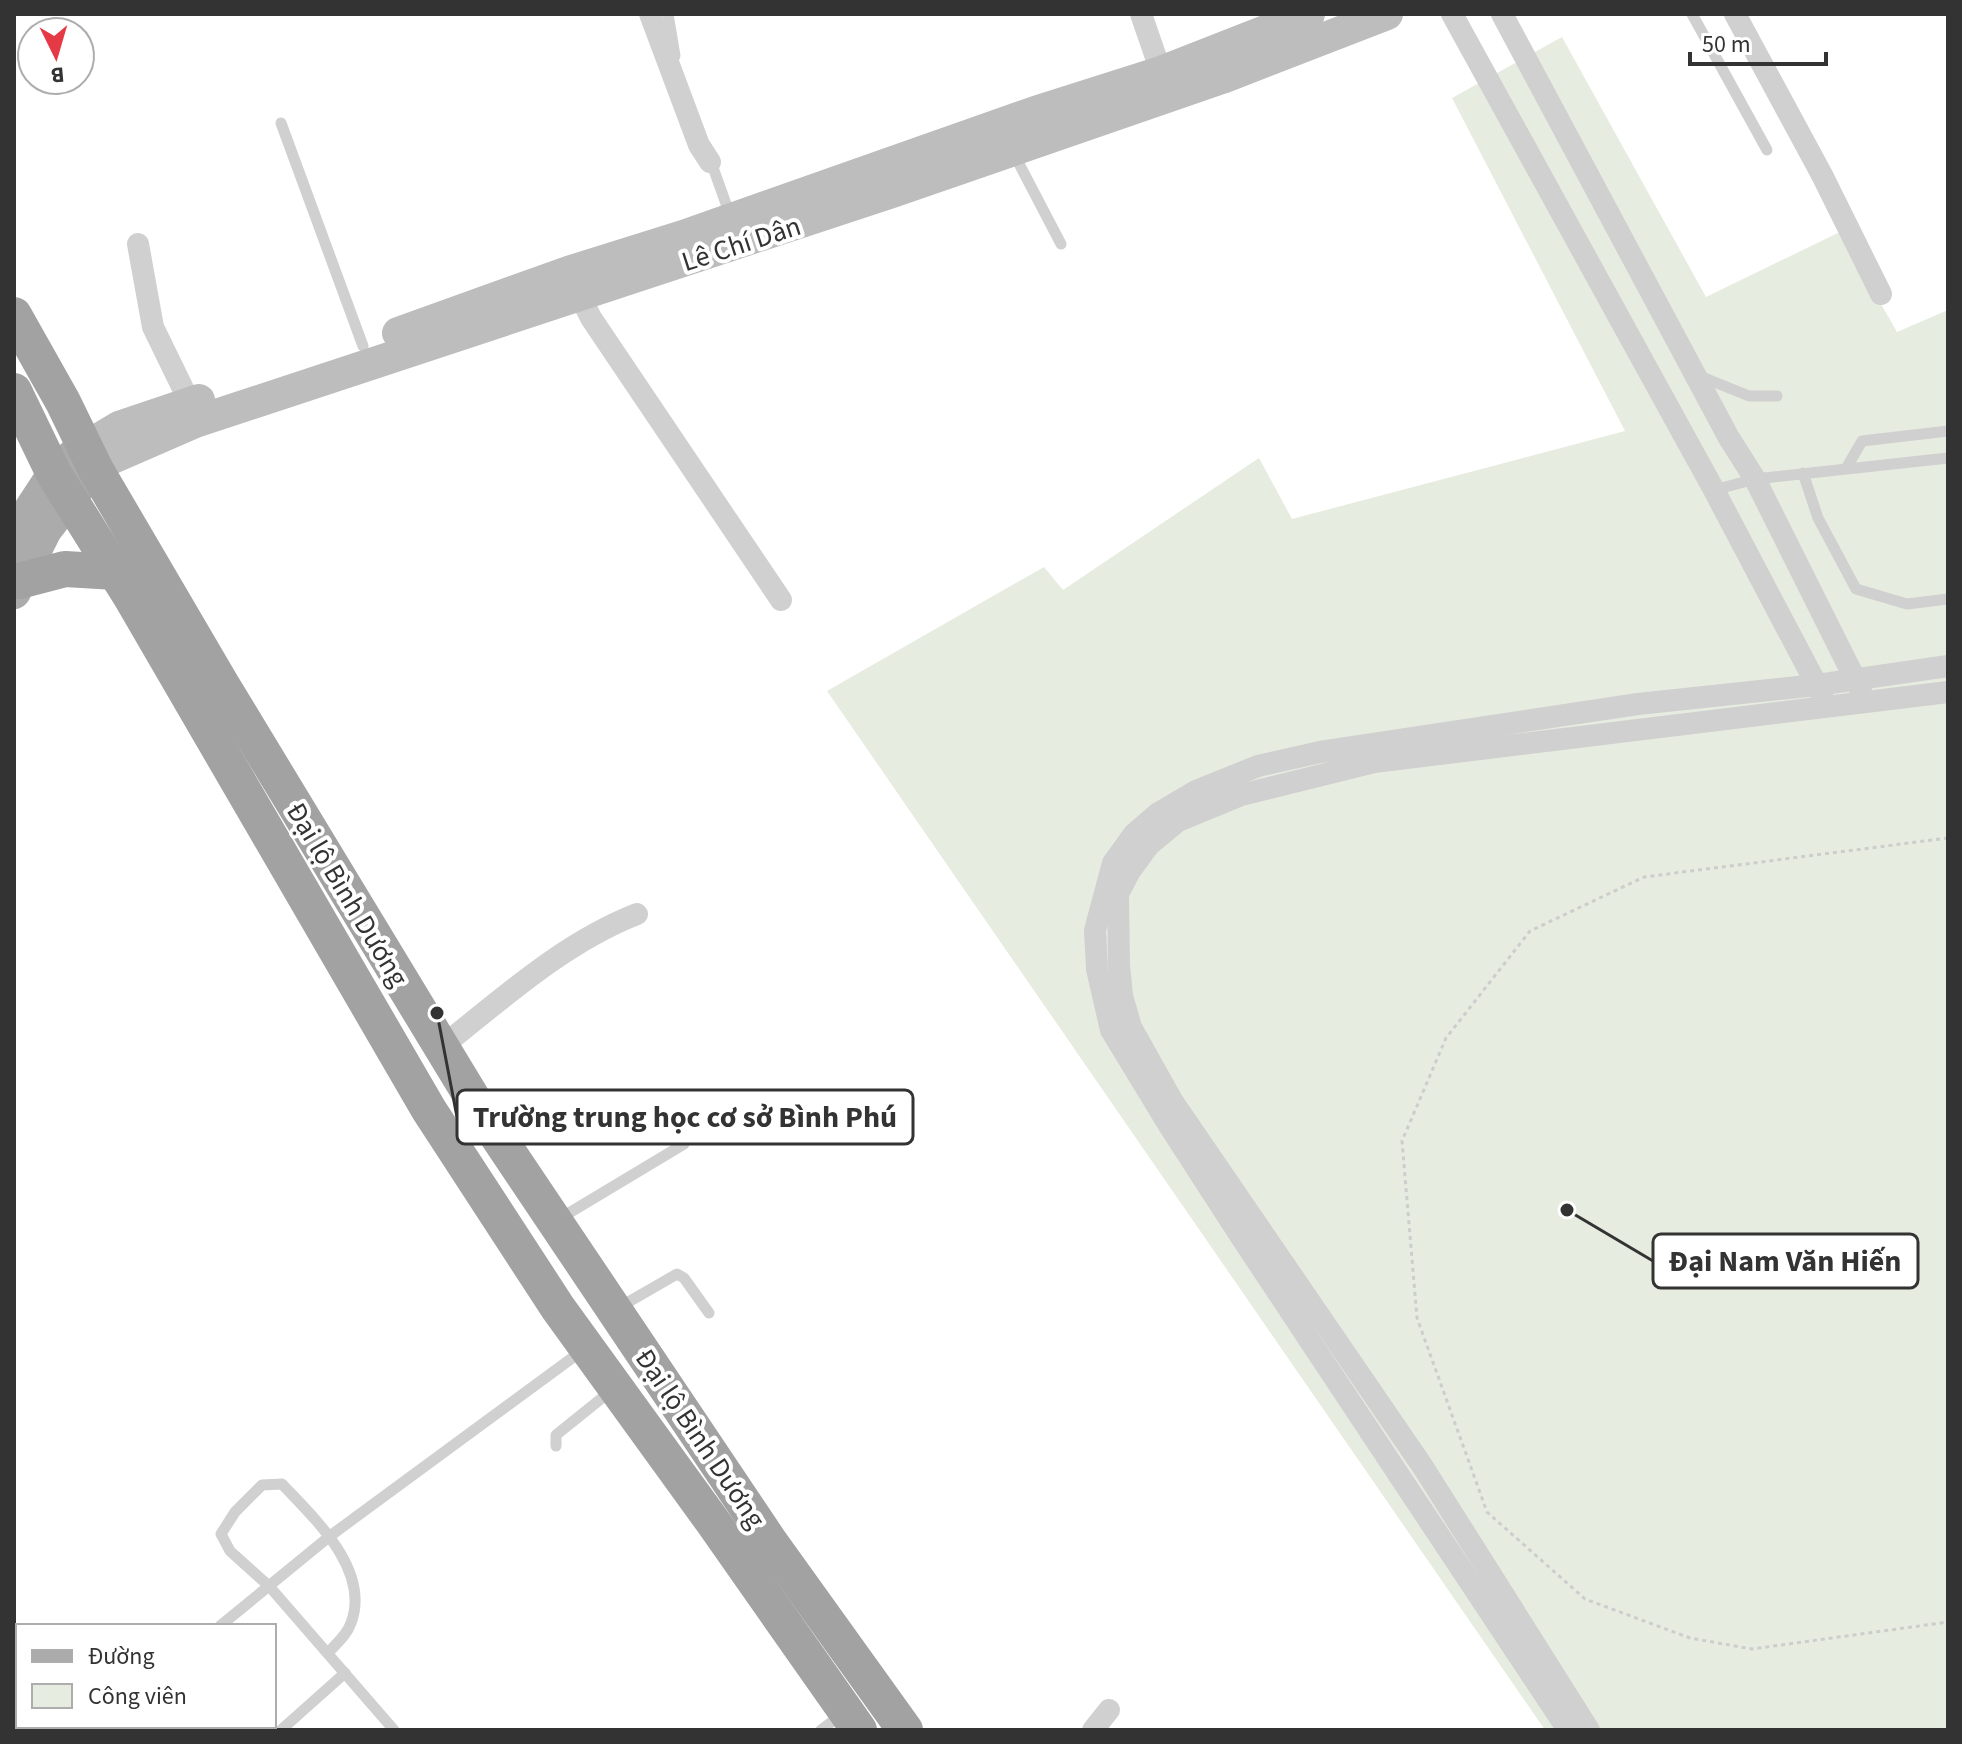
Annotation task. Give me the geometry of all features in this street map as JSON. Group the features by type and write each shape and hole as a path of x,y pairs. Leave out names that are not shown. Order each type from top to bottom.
{"highway":[{"name":"Đại lộ Bình Dương","path":"14,315 63,402 90,459 440,1048 770,1542 905,1730"},
{"name":"Đại lộ Bình Dương","path":"14,391 62,485 116,572 429,1110 842,1724"},
{"path":"17,587 65,569 116,572"},
{"path":"360,990 393,969"}],"main road":[{"name":"Lê Chí Dân","path":"90,459 110,459 195,422 574,284 731,219 1035,112 1161,72 1309,14"},
{"name":"Lê Chí Dân","path":"90,459 119,427 363,346 1012,150 1222,78 1387,14"},
{"path":"14,535 90,459"},
{"path":"17,587 45,530 62,485"}],"street":[{"path":"650,14 699,145 710,162"},
{"path":"1141,14 1161,72"},
{"path":"1452,14 1714,490 1828,707"},
{"path":"1502,14 1729,438 1755,479 1866,702"},
{"path":"1735,14 1822,175 1881,294"},
{"path":"138,244 153,327 190,403"},
{"path":"574,284 657,419 781,600"},
{"path":"1568,1730 1219,1202 1111,1030 1097,969 1095,930 1113,863 1134,834 1157,814 1196,791 1258,766 1320,752 1638,704 1817,685 1948,666"},
{"path":"1589,1730 1423,1467 1173,1102 1131,1027 1122,996 1118,894 1149,845 1178,821 1241,795 1374,762 1948,692"},
{"path":"440,1048 546,965 603,928 637,914"},
{"path":"1093,1730 1109,1710"}],"lane":[{"path":"668,14 673,49 731,219"},
{"path":"1692,14 1767,150"},
{"path":"281,123 363,346"},
{"path":"1012,150 1061,244"},
{"path":"1697,374 1749,396 1777,396"},
{"path":"1847,467 1862,441 1948,431"},
{"path":"1714,490 1755,479 1948,458"},
{"path":"1803,473 1818,518 1856,589 1907,604 1948,599"},
{"path":"555,1222 684,1144"},
{"path":"615,1310 677,1274 684,1278 709,1313"},
{"path":"222,1624 330,1536 587,1348"},
{"path":"556,1446 556,1435 615,1387"},
{"path":"328,1653 352,1623 355,1598 350,1575 340,1550 330,1536 282,1484 262,1485 235,1512 221,1534 230,1551 269,1586 394,1730"},
{"path":"281,1730 345,1673"}],"path":[{"path":"1948,838 1644,877 1530,931 1446,1038 1402,1141 1417,1318 1487,1512 1585,1599 1690,1638 1752,1649 1948,1622"}],"green space":[{"path":"1562,37 1706,297 1840,232 1897,332 1948,310 1948,1730 1545,1730 827,691 1044,567 1063,590 1259,458 1292,519 1625,431 1452,98"}],"place":[{"name":"Trường trung học cơ sở Bình Phú","path":"437,1013"},
{"name":"Đại Nam Văn Hiến","path":"1567,1210"}]}
